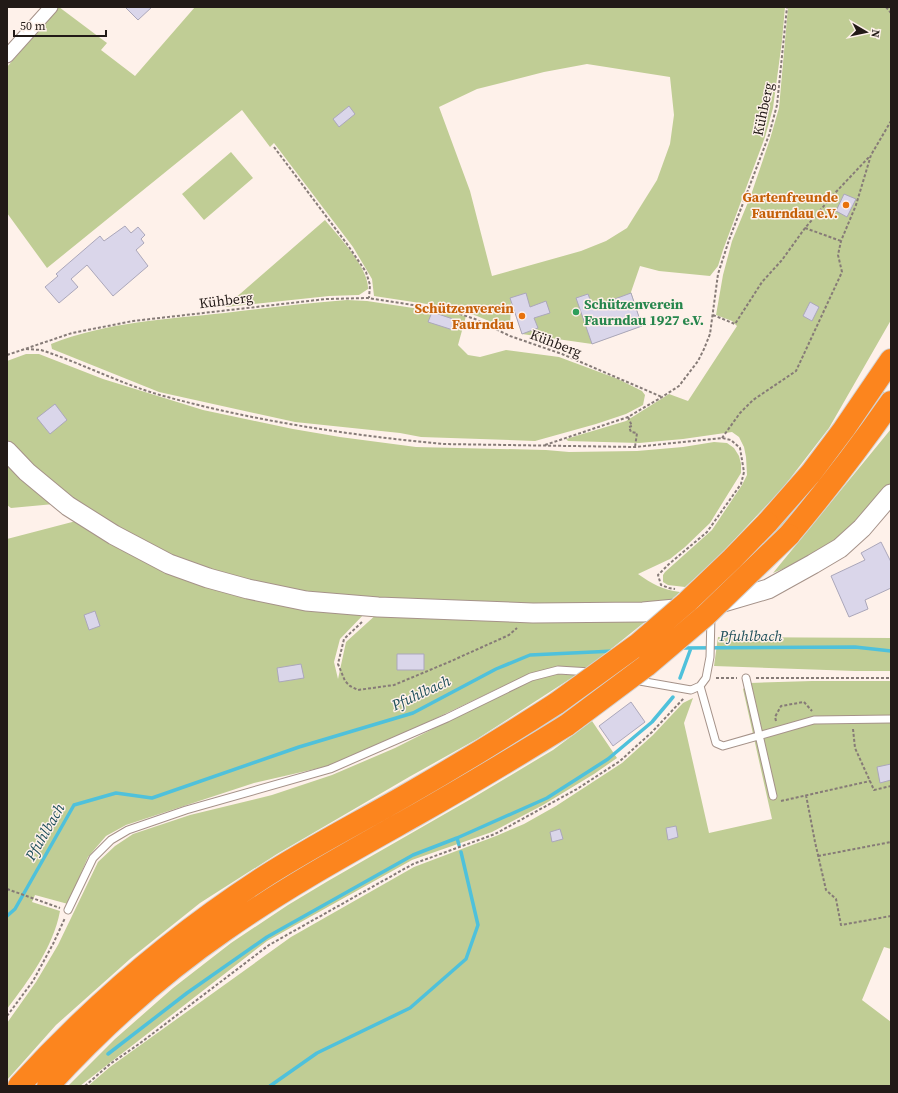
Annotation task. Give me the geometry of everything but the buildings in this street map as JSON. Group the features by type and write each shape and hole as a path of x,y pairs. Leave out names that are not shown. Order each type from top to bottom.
{"highway":[{"path":"19,1086 52,1050 95,1008 153,958 211,914 262,878 487,748 557,703 637,645 692,596 767,523 811,473 844,429 891,360"},
{"path":"48,1086 66,1066 112,1022 169,972 224,930 329,864 499,767 567,725 646,666 706,614 789,535 829,487 891,402"}],"street":[{"path":"7,56 51,7"},
{"path":"7,451 27,472 68,506 114,535 169,564 208,578 248,589 306,601 378,607 533,613 643,612 712,605 768,589 840,548 862,528 891,494"}],"lane":[{"path":"68,910 93,858 111,840 128,830 186,810 330,769 447,718 531,676 558,670 585,671 691,690 700,686 706,678 710,657 712,605"},
{"path":"746,678 773,796"},
{"path":"700,686 716,743 723,746 814,720 891,719"}],"path":[{"name":"Kühberg","path":"7,355 72,333 133,321 326,299 370,298 451,311 475,318 510,336 562,354 662,397 679,386 698,361 710,334 718,274 729,240 769,135 776,105 786,7"},
{"path":"886,7 891,12"},
{"path":"713,315 735,324 762,282 782,260 835,193 871,155 891,121"},
{"path":"274,147 366,272 370,285 370,298"},
{"path":"722,438 740,413 753,400 796,371 842,272 838,255 856,205 871,155"},
{"path":"806,228 842,241"},
{"path":"26,349 41,350 104,375 158,394 203,406 293,426 443,444 635,447 722,438 731,440 740,448 744,472 741,484 707,532 658,575"},
{"path":"542,446 628,417 662,397"},
{"path":"628,417 632,426 629,427 631,432 636,433 635,447"},
{"path":"378,607 344,639 338,664 344,681 358,690 394,685 449,662 509,635 533,613"},
{"path":"706,678 891,678"},
{"path":"85,1086 110,1064 139,1044 269,945 413,864 495,834 577,790 620,761 652,732 691,690"},
{"path":"778,730 775,717 781,706 804,702 811,709 814,720"},
{"path":"852,720 855,748 874,790 891,786"},
{"path":"773,796 774,802 870,781"},
{"path":"806,795 826,890 836,899 841,925 891,916"},
{"path":"818,856 891,842"},
{"path":"7,890 68,910 53,944 33,981 7,1016"}],"green space":[{"path":"59,7 107,43 101,50 135,76 195,7 785,7 773,108 765,137 718,266 710,276 659,271 640,266 631,292 642,326 592,344 522,334 511,300 510,330 453,308 374,296 372,279 353,247 274,143 270,147 242,110 47,268 7,213 7,67","holes":["587,64 670,77 674,115 670,144 657,180 627,228 606,241 581,251 492,276 470,191 439,107 477,89 544,72"]},
{"path":"788,7 891,7 891,320 829,428 782,489 717,558 685,587 668,585 663,582 663,575 665,572 712,530 747,475 744,447 739,437 732,432 639,443 568,441 566,439 626,421 669,394 688,401 737,326 732,321 716,315 723,275 732,241 751,195 779,108"},
{"path":"231,152 253,178 204,220 182,194"},
{"path":"325,220 345,243 358,262 364,272 368,289 359,295 329,296 225,307"},
{"path":"347,300 367,301 466,316 458,345 468,355 480,357 506,350 559,357 618,379 642,391 645,395 643,405 626,414 596,424 535,441 421,437 400,433 295,422 159,392 52,349 51,344 94,331 137,322"},
{"path":"26,354 39,354 103,379 203,410 293,429 340,437 416,447 546,450 569,452 637,451 683,447 714,442 727,443 734,448 739,456 741,473 710,523 670,559 638,574 658,586 668,590 680,592 665,605 591,606 447,600 381,602 252,585 173,557 72,502 7,443 7,361"},
{"path":"882,391 889,394 778,534 774,530"},
{"path":"891,429 891,483 863,518 807,559 773,573"},
{"path":"7,458 54,504 11,508 7,505"},
{"path":"76,521 127,551 367,611 340,639 334,662 338,679 346,642 378,613 651,617 586,669 560,667 529,674 390,740 328,766 254,783 126,825 106,836 88,857 68,904 35,895 32,902 60,911 57,925 46,951 32,975 7,1009 7,539"},
{"path":"718,637 891,638 891,671 714,666"},
{"path":"557,674 576,675 477,739 277,854 200,903 130,959 56,1025 7,1080 7,1023 36,982 58,945 98,862 115,846 133,834 190,815 272,795 332,775 395,748 532,679"},
{"path":"891,681 891,949 884,947 862,1000 891,1022 891,1086 88,1086 110,1067 291,937 414,867 524,824 556,806 622,763 653,735 683,703 693,698 684,723 709,833 772,819 743,689 750,683"},
{"path":"592,721 617,758 543,805 492,832 412,860 267,941 80,1086 68,1086 115,1039 173,988 231,943 288,905 328,881 553,750"}],"waterway":[{"name":"Pfuhlbach","path":"680,648 855,647 891,651"},
{"path":"680,678 691,648"},
{"name":"Pfuhlbach","path":"7,916 15,909 74,805 116,793 152,798 299,747 413,713 496,669 530,655 614,651"},
{"path":"108,1054 187,993 267,937 413,855 457,838 547,798 608,759 652,722 673,697"},
{"path":"457,838 459,845"},
{"path":"270,1086 317,1053 410,1008 466,959 478,925 461,852"}],"place":[{"name":"Gartenfreunde Faurndau e.V.","path":"846,205"},
{"name":"Schützenverein Faurndau 1927 e.V.","path":"576,312"},
{"name":"Schützenverein Faurndau","path":"522,316"}]}
